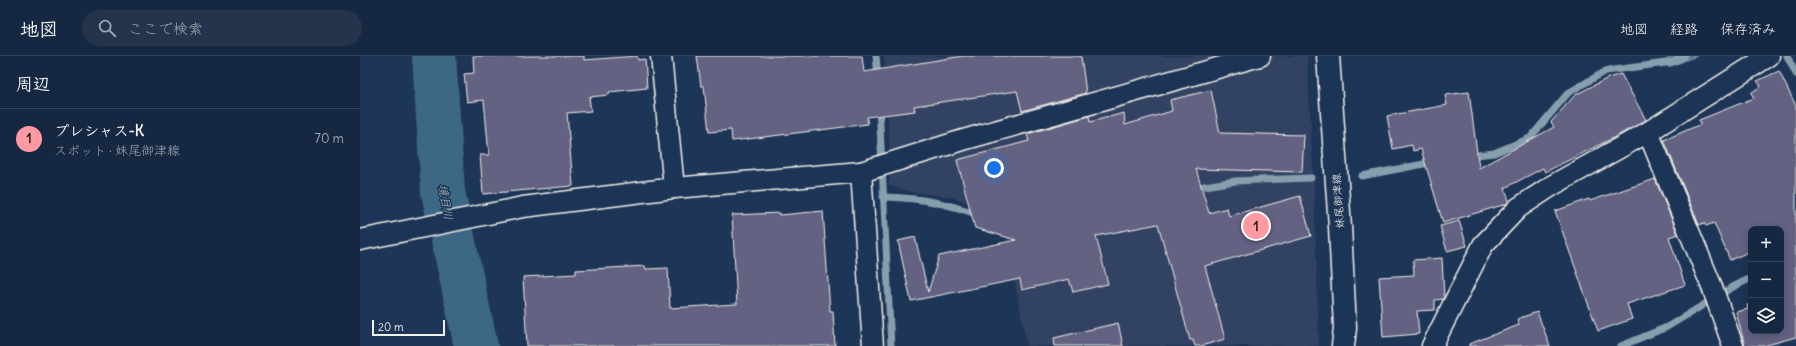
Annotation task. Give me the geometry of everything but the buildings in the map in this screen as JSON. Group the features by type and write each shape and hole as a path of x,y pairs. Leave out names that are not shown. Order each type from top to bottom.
{"main road":[{"name":"妹尾御津線","path":"1328,56 1342,266 1345,328 1343,346"}],"street":[{"path":"661,56 674,188"},
{"path":"360,240 523,207 674,188 876,168 963,140 1260,56"},
{"path":"1432,346 1483,245 1518,208 1553,185 1648,132 1769,56"},
{"path":"1648,132 1716,295 1733,346"},
{"path":"873,346 876,168"}],"shaded area":[{"path":"884,56 1307,56 1314,187 1319,346 1027,346 1002,215 952,197 911,192 888,185 891,173"},
{"path":"1673,56 1697,56 1668,67 1666,60"}],"waterway":[{"name":"境目川","path":"434,56 443,192 476,346"},
{"path":"876,56 878,78"},
{"path":"1468,156 1494,153 1530,138 1568,93 1606,71 1673,62 1685,56"},
{"path":"1787,56 1796,74"},
{"path":"879,106 891,346"},
{"path":"1362,176 1434,162"},
{"path":"1193,188 1235,181 1311,178"},
{"path":"883,197 908,198 931,202 979,215"},
{"path":"1621,346 1667,327 1748,280"}],"place":[{"name":"プレシャス-K","path":"1256,226"}]}
